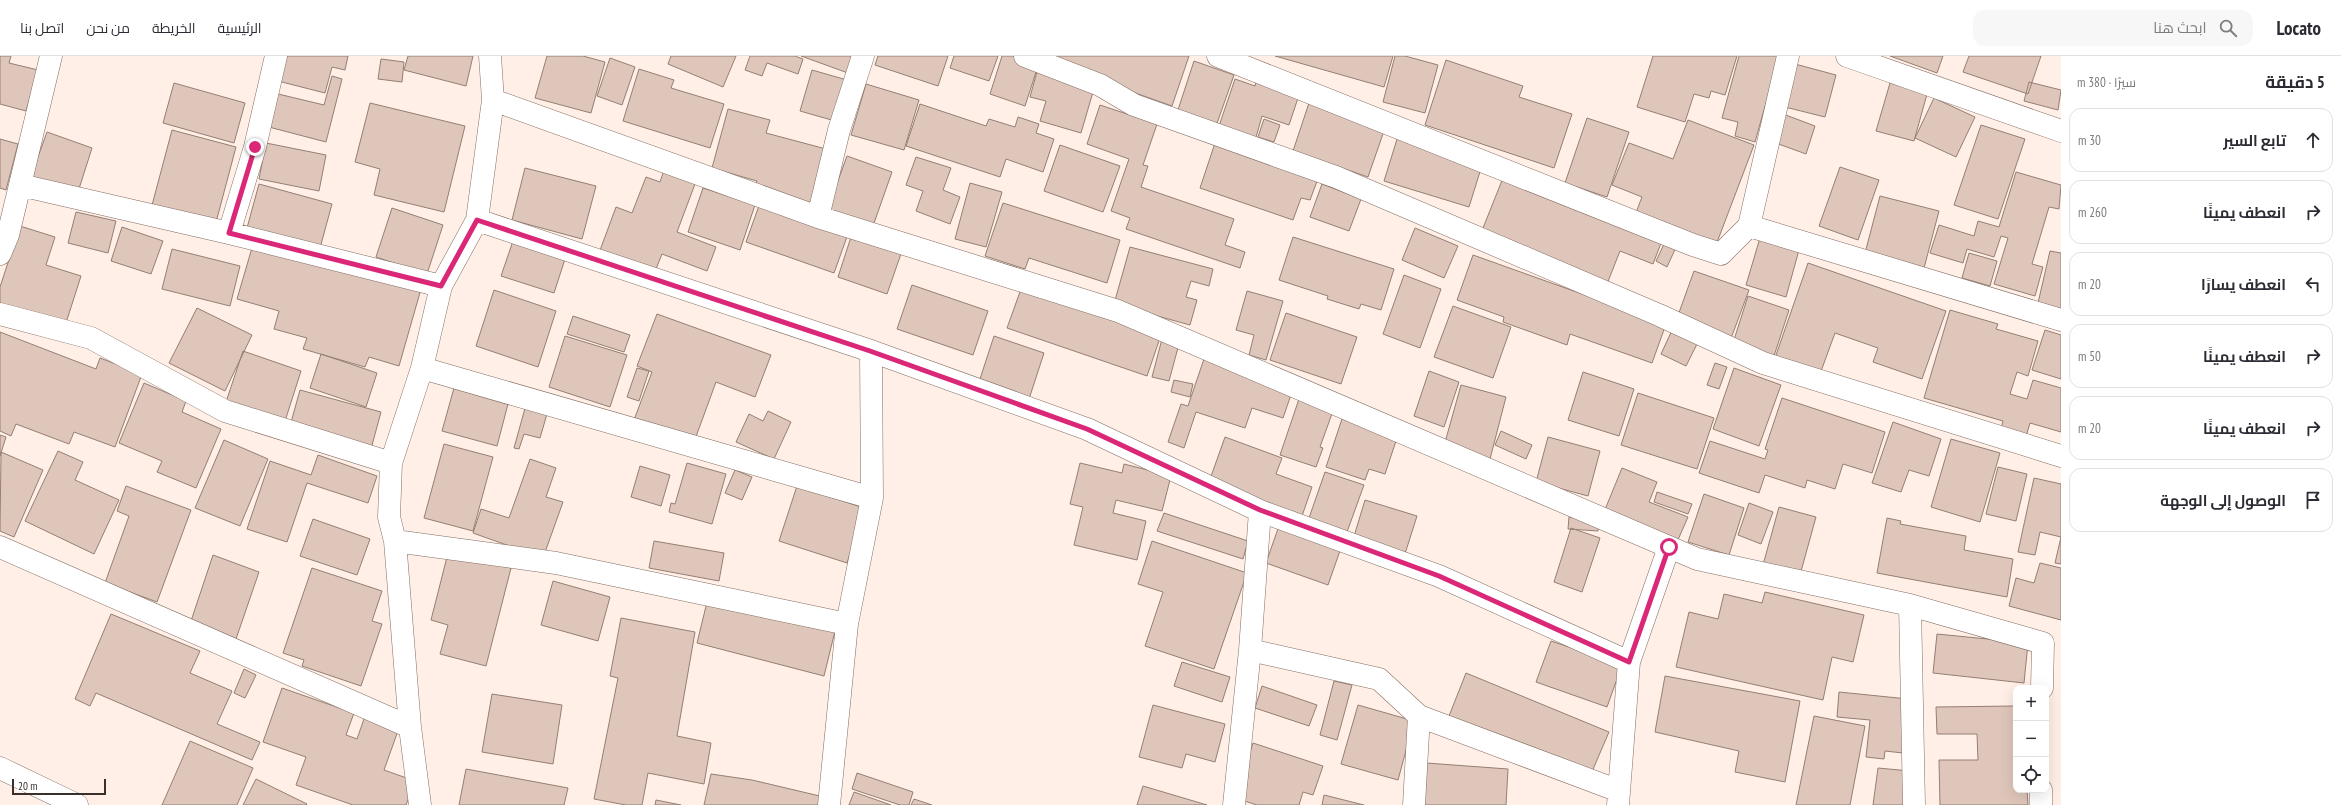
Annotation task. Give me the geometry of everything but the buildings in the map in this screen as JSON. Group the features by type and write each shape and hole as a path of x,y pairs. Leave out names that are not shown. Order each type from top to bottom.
{"street":[{"path":"0,254 8,235 51,56"},
{"path":"229,233 255,147 276,56"},
{"path":"420,805 410,727 395,542 389,517 391,463 422,368 441,286 477,220 493,100 490,56"},
{"path":"818,217 839,130 863,56"},
{"path":"1025,56 1100,85 1134,105 1336,177 1659,315 1762,363 2061,456"},
{"path":"1218,56 1721,254 1749,226 1788,56"},
{"path":"1847,56 2061,131"},
{"path":"493,100 818,217 1118,310 1697,559 1910,605 2043,643 2042,685"},
{"path":"20,185 229,233 441,286"},
{"path":"477,220 870,351 1087,429 1260,510 1439,576 1629,662"},
{"path":"1749,226 2061,320"},
{"path":"0,314 91,338 225,412 391,463"},
{"path":"829,805 847,624 872,498 870,351"},
{"path":"422,368 872,498"},
{"path":"1234,805 1250,650 1260,510"},
{"path":"395,542 556,563 847,624"},
{"path":"0,547 410,727"},
{"path":"1250,650 1380,678 1419,716 1619,798 1629,662 1669,547"},
{"path":"1910,605 1914,805"},
{"path":"1414,805 1419,716"},
{"path":"0,768 77,805"},
{"path":"2041,793 2041,805"}],"route":[{"path":"255,147 229,233 441,286 477,220 870,351 1087,429 1260,510 1439,576 1629,662 1669,547"}]}
